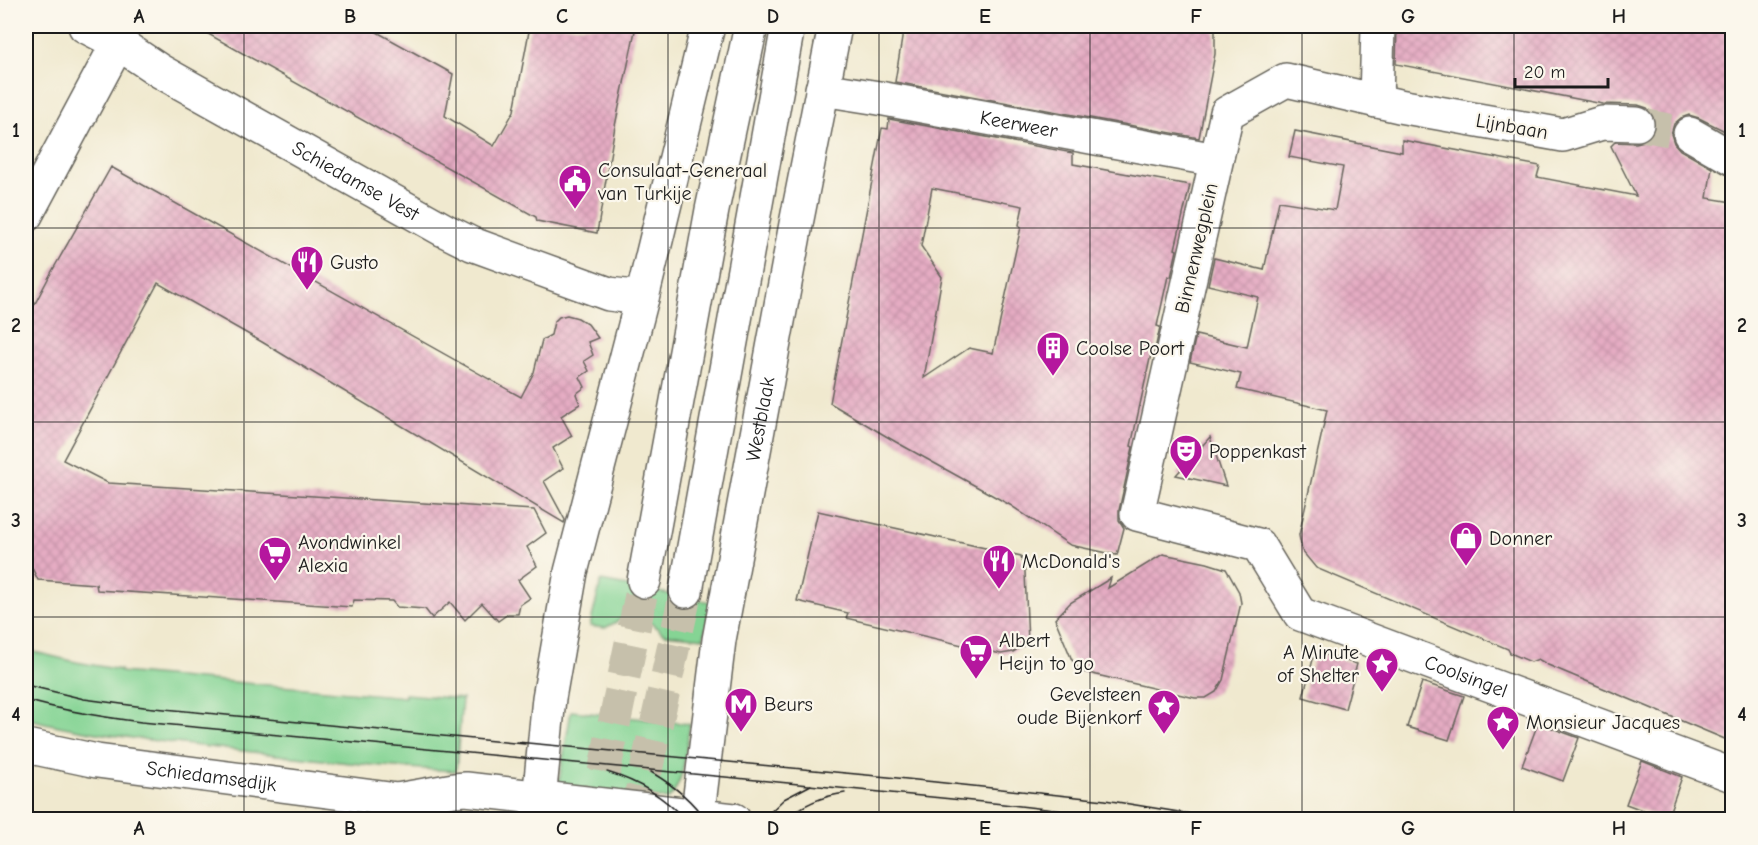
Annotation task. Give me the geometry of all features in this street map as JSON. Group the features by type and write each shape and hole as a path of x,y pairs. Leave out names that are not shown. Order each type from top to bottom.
{"main road":[{"name":"Schiedamse Vest","path":"85,26 119,34 180,82 472,244 609,294 642,298"},
{"path":"538,808 549,698 570,572 642,298 708,26"},
{"path":"644,582 712,210 751,26"},
{"name":"Westblaak","path":"686,591 788,26"},
{"name":"Westblaak","path":"697,817 718,640 835,26"},
{"path":"1378,26 1381,102"},
{"path":"26,215 119,34"},
{"name":"Binnenwegplein","path":"1300,614 1258,544 1137,514 1227,113 1286,81 1381,102"},
{"name":"Keerweer","path":"822,89 1216,160"},
{"name":"Lijnbaan","path":"1381,102 1563,135 1602,123 1637,124"},
{"path":"1690,134 1732,158"},
{"name":"Coolsingel","path":"1300,614 1732,775"},
{"name":"Schiedamsedijk","path":"26,746 97,761 397,800 466,789 538,808 697,817"},
{"name":"Schiedamsedijk","path":"397,800 436,819"},
{"path":"697,817 734,819"}],"green space":[{"path":"601,581 711,602 704,638 664,634 652,624 637,619 620,620 605,628 590,626"},
{"path":"26,650 120,670 120,672 405,697 405,694 462,699 456,771 328,761 135,738 69,728 26,718"},
{"path":"571,711 690,724 681,775 674,793 668,799 561,787 559,782"}],"building":[{"path":"194,26 366,26 453,74 445,116 494,146 514,111 530,26 636,26 615,126 597,233 537,221 536,217"},
{"path":"904,26 1215,26 1215,54 1199,138 895,82"},
{"path":"1397,26 1732,26 1732,100 1727,132 1689,115 1674,124 1671,134 1680,150 1712,168 1707,198 1732,202 1732,742 1538,659 1531,662 1510,653 1508,649 1316,568 1302,551 1299,535 1327,410 1237,389 1241,374 1190,362 1196,335 1247,347 1258,297 1208,285 1214,258 1264,270 1279,201 1335,210 1343,167 1289,157 1295,131 1402,152 1402,140 1540,166 1537,177 1636,196 1611,146 1615,142 1645,141 1653,134 1656,124 1654,116 1647,108 1638,105 1603,104 1396,64"},
{"path":"889,119 1073,153 1073,164 1190,185 1171,277 1168,276 1157,326 1160,327 1154,354 1151,354 1131,446 1133,447 1119,510 1119,520 1124,528 1117,555 1070,545 1010,505 830,403 882,128 888,129","holes":["932,188 1023,206 1019,225 1021,227 993,353 969,348 924,378 942,277 921,246"]},
{"path":"111,167 521,397 534,372 542,340 551,335 554,322 559,317 567,315 588,324 598,338 588,342 593,355 584,361 589,371 580,377 585,387 576,394 580,404 561,416 572,436 553,448 563,468 544,481 565,520 564,523 262,342 158,283 63,460 108,483 534,510 546,533 527,547 537,566 518,580 530,598 520,605 518,614 508,614 498,621 482,603 465,620 450,602 432,618 425,609 397,607 392,601 354,600 352,607 97,590 96,584 38,580 26,556 26,321"},
{"path":"1210,437 1226,486 1176,475"},
{"path":"818,511 1021,556 1025,572 1028,643 1013,652 1001,654 846,618 848,613 797,601"},
{"path":"1163,554 1226,569 1239,592 1241,603 1223,680 1216,692 1206,698 1195,698 1084,672 1072,660 1055,619 1070,603 1111,578 1108,588"},
{"path":"1315,652 1357,664 1345,709 1303,697"},
{"path":"1422,682 1464,696 1449,740 1407,727"},
{"path":"1538,723 1579,738 1563,781 1522,766"},
{"path":"1642,761 1682,777 1667,819 1626,804"}],"tunnel":[{"path":"1637,124 1690,134"},
{"path":"594,820 644,581"},
{"path":"635,820 686,591"}],"tram line":[{"path":"26,685 84,699 144,707 525,744"},
{"path":"26,700 83,713 141,722 1003,804 1142,820"},
{"path":"517,742 1105,800 1228,820"},
{"path":"607,772 649,790 685,820"},
{"path":"651,772 681,793 705,820"},
{"path":"762,820 784,799 811,785"},
{"path":"784,820 813,802 845,793"}],"place":[{"name":"Consulaat-Generaal van Turkije","path":"575,210"},
{"name":"Gusto","path":"307,291"},
{"name":"Coolse Poort","path":"1053,377"},
{"name":"Poppenkast","path":"1186,480"},
{"name":"Donner","path":"1466,567"},
{"name":"Avondwinkel Alexia","path":"275,582"},
{"name":"McDonald's","path":"999,590"},
{"name":"Albert Heijn to go","path":"976,680"},
{"name":"A Minute of Shelter","path":"1382,693"},
{"name":"Beurs","path":"741,733"},
{"name":"Gevelsteen oude Bijenkorf","path":"1164,735"},
{"name":"Monsieur Jacques","path":"1503,751"}]}
